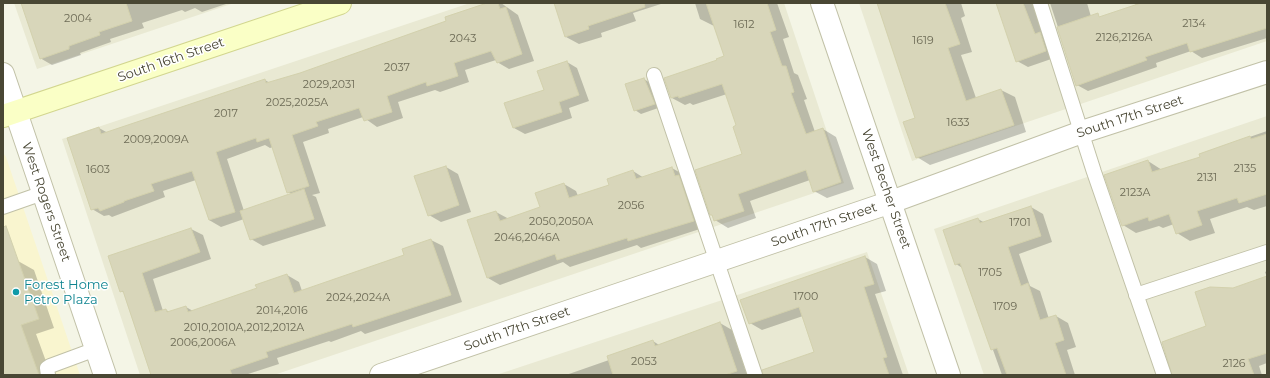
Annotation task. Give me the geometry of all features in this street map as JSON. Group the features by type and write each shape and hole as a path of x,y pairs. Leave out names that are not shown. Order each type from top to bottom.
{"main road":[{"name":"South 16th Street","path":"10,114 340,3"}],"street":[{"name":"West Becher Street","path":"822,3 949,375"},
{"name":"South 17th Street","path":"380,375 891,202 1082,132 1267,72"},
{"name":"West Rogers Street","path":"3,74 10,114 43,193 105,375"}],"lane":[{"path":"1040,3 1136,295 1164,375"},
{"path":"654,75 715,262 755,375"},
{"path":"3,207 43,193"},
{"path":"1136,295 1267,252"},
{"path":"48,375 47,368 50,366 96,349"}],"shaded area":[{"path":"14,3 234,3 37,69"},
{"path":"470,3 784,3 844,183 274,375 140,375 62,139"},
{"path":"859,3 1267,3 1267,41 912,161"},
{"path":"1267,116 1267,375 984,375 934,229"},
{"path":"3,153 6,157 80,375 3,375"},
{"path":"867,252 909,375 496,375"}],"building":[{"path":"21,3 126,3 132,21 99,32 100,35 69,46 69,49 40,59"},
{"path":"487,3 498,3 500,9 506,7 522,54 497,63 491,51 454,63 458,76 427,86 426,82 387,96 392,112 364,121 359,108 316,122 318,126 292,135 309,186 287,193 269,138 257,142 256,138 216,152 235,212 209,220 192,171 151,184 154,191 100,211 98,208 91,210 67,138 99,127 101,134 265,79 266,83 300,73 446,21 445,17"},
{"path":"554,3 644,3 645,7 588,26 589,29 565,37"},
{"path":"706,3 767,3 776,30 770,32 782,66 786,66 794,92 791,93 806,134 823,128 841,182 813,192 806,170 738,194 744,211 714,221 712,215 710,215 695,170 742,154 733,127 736,125 722,84 679,98 678,96 671,98 664,78 717,60 716,59 724,56"},
{"path":"877,3 945,3 960,44 948,48 966,101 1001,89 1014,125 916,158 903,122 915,118"},
{"path":"996,3 1023,3 1035,34 1040,32 1046,51 1016,62"},
{"path":"1141,3 1267,3 1267,28 1190,52 1187,43 1145,57 1147,60 1076,86 1057,27 1098,13 1099,17"},
{"path":"567,61 579,95 559,102 562,112 513,128 504,103 544,90 537,71"},
{"path":"644,78 655,104 634,111 625,84"},
{"path":"1267,134 1267,194 1239,203 1237,198 1197,211 1202,225 1176,234 1169,214 1149,221 1148,217 1122,226 1104,175 1148,160 1152,172 1200,157 1199,154 1250,136 1251,139"},
{"path":"446,166 459,205 428,216 414,176"},
{"path":"672,167 675,176 679,175 694,221 628,241 627,238 557,260 555,254 487,278 467,220 496,211 500,221 540,207 535,193 564,183 569,198 609,185 607,179 633,170 636,179"},
{"path":"304,189 314,219 250,240 240,211"},
{"path":"1031,206 1041,236 1008,247 1021,286 1028,283 1040,320 1056,315 1064,340 1055,343 1066,375 1007,375 997,348 991,350 960,263 955,265 943,230 978,218 980,223"},
{"name":"Forest Home Petro Plaza","path":"6,226 39,319 21,325 39,375 3,375 3,227"},
{"path":"191,228 200,252 142,273 155,312 166,309 167,312 186,306 188,312 257,288 255,285 287,274 294,293 404,255 402,249 431,239 451,295 353,327 352,324 266,352 268,357 230,370 232,375 151,375 123,291 120,292 108,256"},
{"path":"865,256 874,284 864,287 887,357 883,358 889,375 763,375 762,370 814,352 799,307 749,324 740,300"},
{"path":"1267,276 1267,353 1248,359 1254,375 1172,375 1162,342 1206,326 1195,292 1210,287 1233,288"},
{"path":"720,322 737,371 725,375 613,375 607,356 653,340 655,346"}],"place":[{"name":"Forest Home Petro Plaza","path":"16,292"}]}
